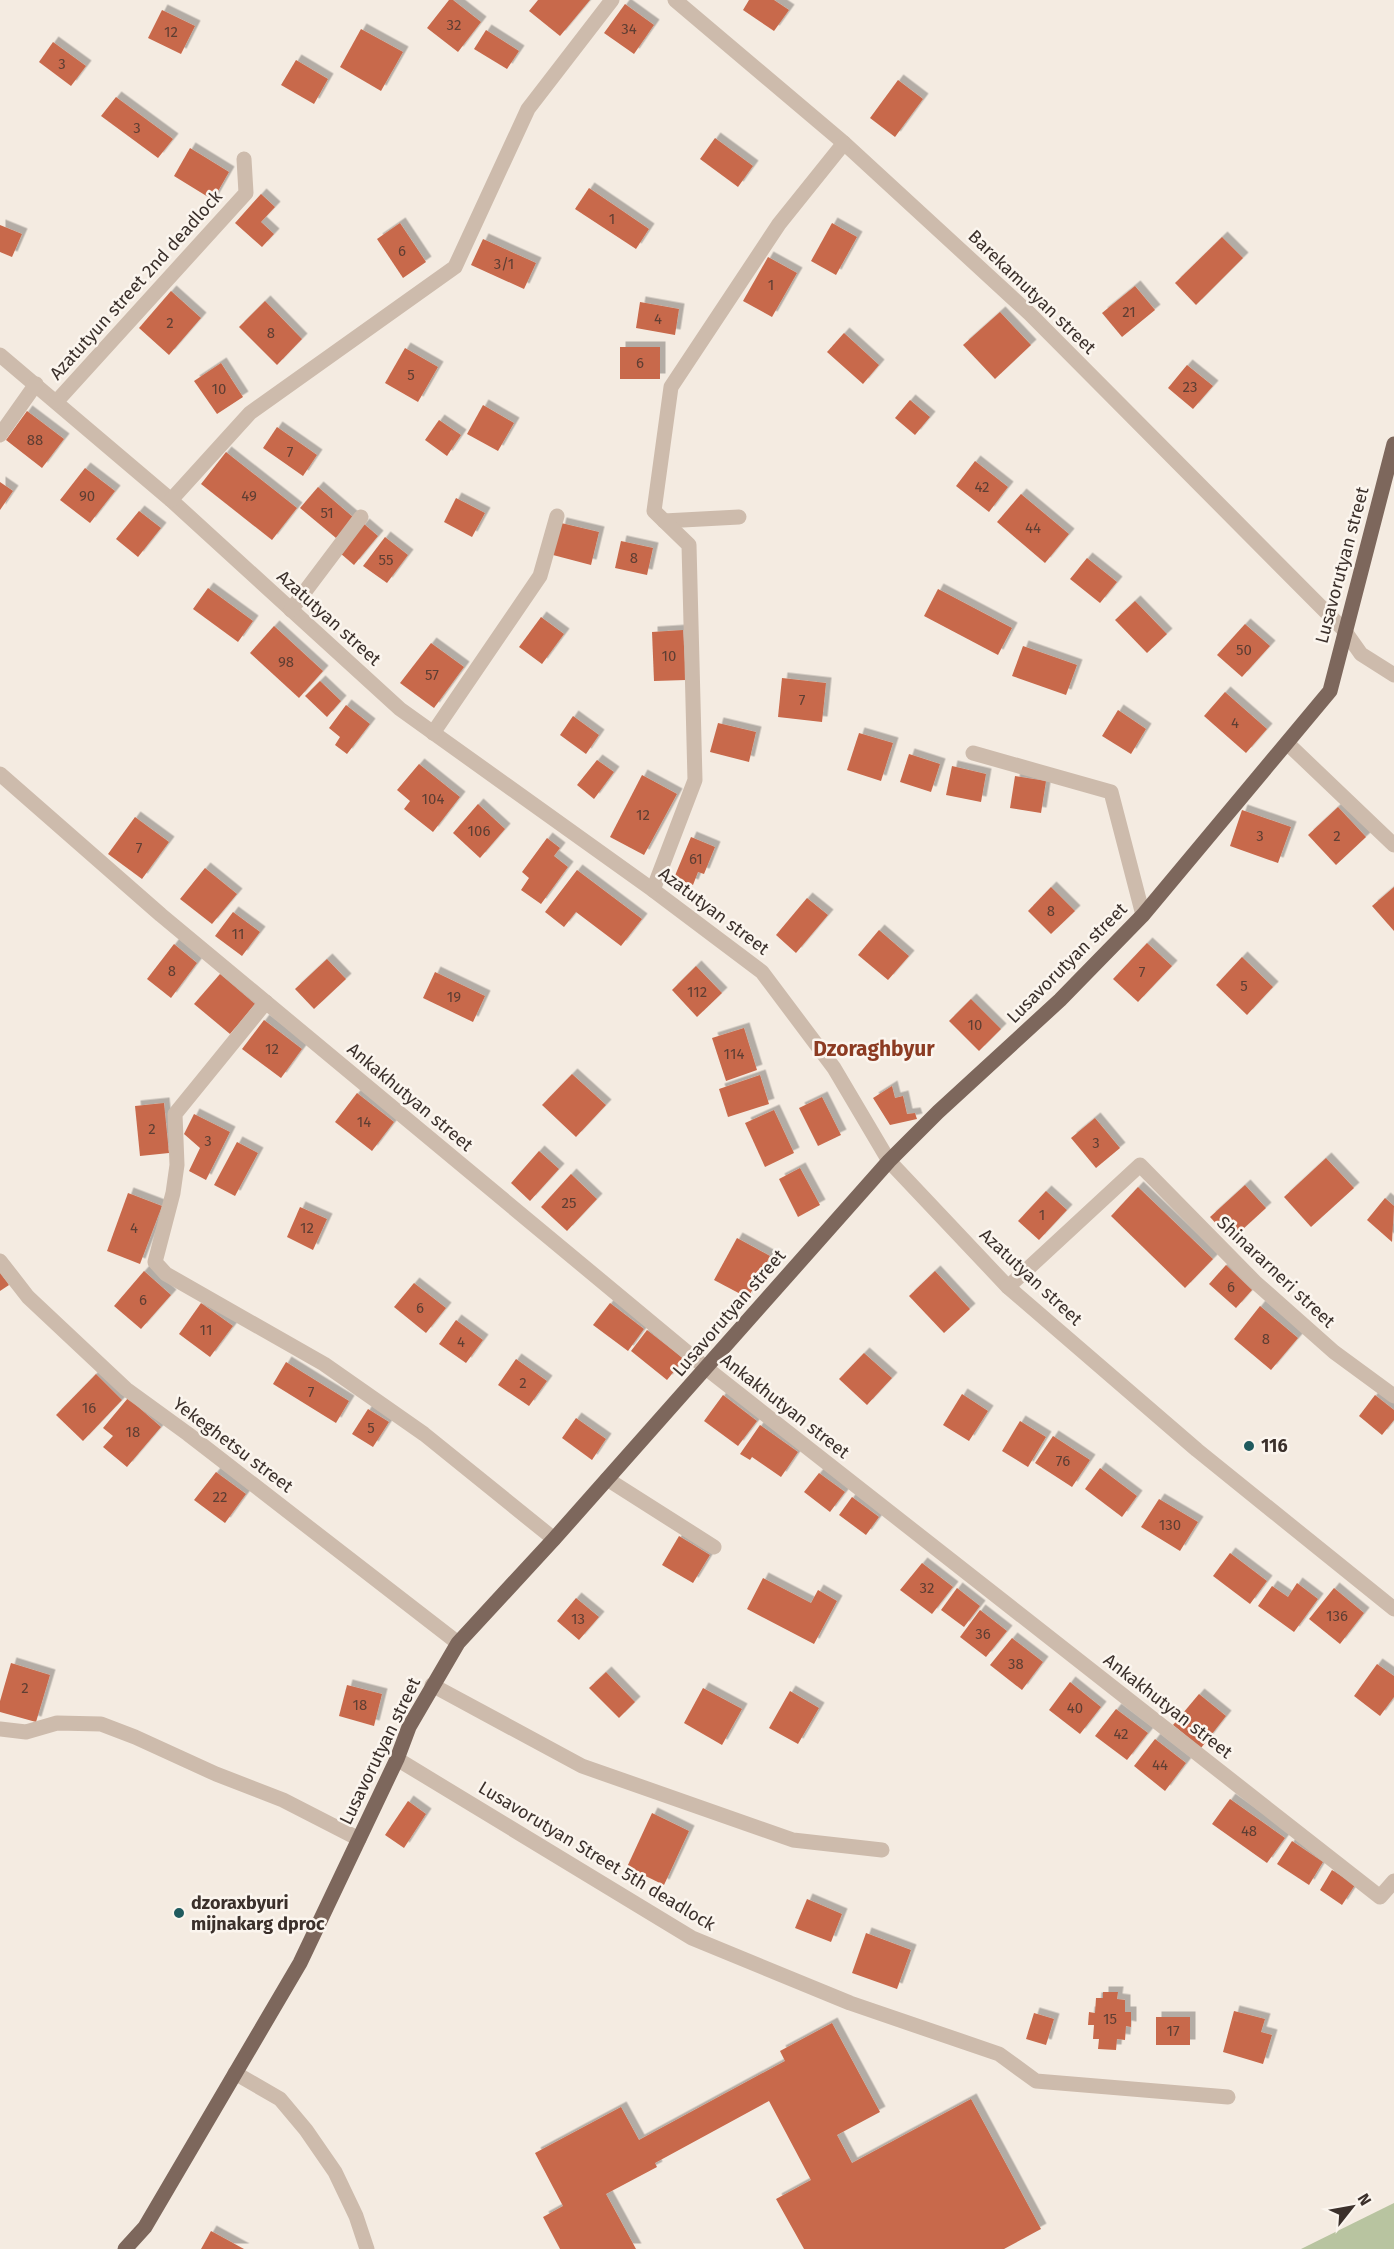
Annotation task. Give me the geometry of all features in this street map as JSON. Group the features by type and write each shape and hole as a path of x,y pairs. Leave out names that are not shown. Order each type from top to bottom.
{"main road":[{"name":"Lusavorutyan street","path":"125,2249 145,2227 300,1963 397,1759 409,1726 458,1643 554,1539 888,1161 1060,1000 1143,915 1330,691 1344,630 1393,453"}],"street":[{"path":"171,500 250,413 454,267 528,109 612,0"},
{"name":"Barekamutyan street","path":"675,0 844,143 1030,314 1344,630 1361,654 1394,675"},
{"path":"652,890 695,780 689,545 654,511 671,387 779,224 844,143"},
{"name":"Azatutyun street 2nd deadlock","path":"57,401 246,193 244,159"},
{"name":"Azatutyan street","path":"0,355 171,500 400,709 762,972 834,1068 888,1161 1008,1287 1197,1450 1394,1609"},
{"path":"0,435 36,384"},
{"path":"433,733 540,576 557,516"},
{"path":"291,610 361,517"},
{"path":"664,521 739,517"},
{"path":"1287,743 1394,845"},
{"path":"974,753 1111,792 1143,915"},
{"name":"Ankakhutyan street","path":"0,774 161,915 706,1368 1380,1897 1394,1881"},
{"path":"266,1002 175,1114 177,1165 173,1193 155,1262 166,1274 324,1364 424,1434 554,1539"},
{"name":"Shinararneri street","path":"1008,1287 1140,1165 1255,1282 1334,1352 1394,1396"},
{"name":"Yekeghetsu street","path":"0,1261 28,1297 126,1389 188,1434 458,1643"},
{"path":"607,1479 714,1548"},
{"path":"432,1685 582,1766 793,1840 882,1850"},
{"path":"0,1729 26,1732 57,1724 101,1724 216,1774 283,1800 359,1839"},
{"name":"Lusavorutyan Street 5th deadlock","path":"397,1759 692,1938 850,2003 999,2054 1036,2081 1228,2097"},
{"path":"236,2073 280,2099 306,2130 335,2172 356,2216 367,2249"}],"green space":[{"path":"1394,2203 1394,2249 1301,2249"}],"building":[{"path":"449,0 453,0 481,22 458,52 427,28"},
{"path":"538,0 590,0 560,36 529,11"},
{"path":"749,0 774,0 789,10 774,31 743,10"},
{"path":"625,4 654,25 634,54 604,33"},
{"path":"162,10 195,26 181,54 148,38"},
{"path":"361,29 403,52 381,91 340,67"},
{"path":"486,30 519,51 507,69 474,49"},
{"path":"53,42 86,66 71,86 39,62"},
{"path":"296,60 328,79 314,104 281,85"},
{"path":"898,80 923,99 895,137 870,118"},
{"path":"116,97 173,139 158,158 101,116"},
{"path":"715,138 753,166 738,187 700,159"},
{"path":"190,148 229,172 213,200 174,176"},
{"path":"589,188 649,229 636,249 575,209"},
{"path":"261,194 275,207 261,222 274,234 262,247 235,223"},
{"path":"400,223 426,262 403,278 377,239"},
{"path":"832,223 857,237 836,275 811,261"},
{"path":"0,225 22,234 12,257 0,252"},
{"path":"1222,237 1243,258 1196,305 1175,283"},
{"path":"483,239 536,263 524,289 471,265"},
{"path":"768,257 797,273 772,317 743,301"},
{"path":"1135,286 1155,310 1122,337 1102,313"},
{"path":"171,291 201,318 169,355 139,328"},
{"path":"265,301 302,339 277,365 239,327"},
{"path":"640,302 679,309 675,335 636,328"},
{"path":"1000,312 1031,345 995,379 963,345"},
{"path":"844,333 879,365 863,384 827,352"},
{"path":"620,347 660,347 660,379 620,379"},
{"path":"405,348 438,367 418,402 385,383"},
{"path":"221,363 243,397 217,414 194,381"},
{"path":"1187,365 1213,386 1193,409 1168,388"},
{"path":"910,400 930,417 915,435 895,418"},
{"path":"483,405 514,423 498,451 467,434"},
{"path":"27,411 64,439 42,468 6,440"},
{"path":"439,420 461,435 447,456 425,440"},
{"path":"277,427 317,455 303,476 263,448"},
{"path":"226,452 297,508 272,540 201,484"},
{"path":"975,461 1008,487 989,512 956,486"},
{"path":"85,468 115,491 90,523 60,500"},
{"path":"0,482 13,491 0,510"},
{"path":"318,487 354,518 336,538 300,508"},
{"path":"1021,494 1069,534 1045,563 997,522"},
{"path":"456,498 485,513 472,537 444,522"},
{"path":"139,511 161,528 138,557 116,539"},
{"path":"561,523 599,532 591,565 553,555"},
{"path":"364,524 378,536 354,565 340,553"},
{"path":"385,537 408,555 387,583 363,566"},
{"path":"621,541 653,548 647,575 615,568"},
{"path":"1087,558 1117,582 1100,603 1070,579"},
{"path":"208,588 253,621 238,642 193,609"},
{"path":"938,589 1012,628 998,655 924,616"},
{"path":"1135,601 1167,634 1147,653 1115,620"},
{"path":"541,617 564,634 542,664 519,647"},
{"path":"1245,624 1270,646 1242,677 1217,655"},
{"path":"274,626 323,671 299,698 250,653"},
{"path":"683,630 686,680 654,681 652,632"},
{"path":"431,643 464,667 434,708 400,683"},
{"path":"1023,646 1077,665 1066,695 1012,676"},
{"path":"782,678 826,683 822,722 778,717"},
{"path":"320,681 341,701 327,717 305,696"},
{"path":"1225,692 1267,729 1246,753 1204,716"},
{"path":"346,705 370,724 347,754 335,745 340,737 329,728"},
{"path":"1118,710 1146,729 1131,754 1102,736"},
{"path":"573,716 599,735 586,754 560,735"},
{"path":"718,723 756,732 749,762 710,752"},
{"path":"859,733 893,743 881,781 847,770"},
{"path":"909,754 940,764 931,792 900,782"},
{"path":"597,760 614,772 594,799 577,785"},
{"path":"419,764 460,797 433,832 404,809 410,801 397,790"},
{"path":"952,766 986,774 981,802 946,795"},
{"path":"642,775 677,794 644,855 610,837"},
{"path":"1015,776 1046,781 1041,813 1010,808"},
{"path":"478,804 505,829 480,858 453,833"},
{"path":"1338,807 1366,837 1336,865 1308,835"},
{"path":"1242,810 1291,827 1278,863 1230,846"},
{"path":"135,817 169,842 142,879 108,854"},
{"path":"691,837 715,847 704,874 698,872 693,885 674,878"},
{"path":"547,838 560,848 554,856 568,867 541,904 521,890 529,878 522,872"},
{"path":"205,868 237,894 212,924 180,899"},
{"path":"577,870 642,919 621,946 576,912 564,927 545,912"},
{"path":"1051,887 1075,911 1051,934 1028,911"},
{"path":"1394,887 1394,931 1372,906"},
{"path":"807,898 828,915 796,953 776,935"},
{"path":"233,912 260,932 242,956 215,936"},
{"path":"879,930 909,956 888,980 858,955"},
{"path":"1147,943 1172,966 1138,1002 1113,979"},
{"path":"174,944 197,963 171,998 147,979"},
{"path":"1242,957 1273,987 1247,1015 1216,985"},
{"path":"327,959 346,979 314,1009 295,989"},
{"path":"696,966 722,993 697,1017 672,990"},
{"path":"435,972 485,996 473,1022 423,998"},
{"path":"220,974 255,1004 230,1034 194,1004"},
{"path":"971,999 1001,1029 979,1051 949,1021"},
{"path":"264,1020 302,1049 281,1078 242,1049"},
{"path":"744,1028 757,1070 726,1081 712,1038"},
{"path":"572,1074 606,1105 576,1137 542,1105"},
{"path":"760,1075 769,1104 728,1117 719,1089"},
{"path":"892,1086 895,1098 903,1096 907,1114 915,1113 917,1119 890,1125 873,1098"},
{"path":"357,1093 394,1122 372,1151 335,1122"},
{"path":"822,1097 841,1135 818,1146 799,1108"},
{"path":"164,1103 169,1153 140,1156 135,1106"},
{"path":"774,1110 794,1153 765,1167 745,1123"},
{"path":"194,1114 230,1132 206,1180 189,1171 200,1148 184,1134"},
{"path":"1095,1118 1120,1148 1096,1168 1071,1138"},
{"path":"237,1142 258,1153 235,1196 214,1185"},
{"path":"539,1151 559,1169 530,1201 511,1183"},
{"path":"1326,1158 1354,1188 1311,1227 1284,1197"},
{"path":"800,1168 820,1205 798,1217 779,1179"},
{"path":"571,1174 597,1199 567,1231 541,1207"},
{"path":"1245,1185 1266,1208 1231,1240 1210,1217"},
{"path":"1138,1187 1213,1259 1185,1288 1111,1216"},
{"path":"1046,1191 1067,1210 1039,1240 1018,1221"},
{"path":"128,1193 162,1206 140,1264 107,1251"},
{"path":"1385,1198 1394,1206 1392,1242 1367,1220"},
{"path":"300,1207 327,1219 313,1250 287,1237"},
{"path":"737,1238 770,1256 748,1298 714,1280"},
{"path":"1226,1265 1252,1290 1236,1308 1209,1284"},
{"path":"144,1271 171,1295 141,1329 114,1306"},
{"path":"935,1271 970,1309 944,1333 909,1296"},
{"path":"0,1272 9,1285 0,1291"},
{"path":"414,1283 446,1308 426,1333 394,1307"},
{"path":"201,1303 233,1326 210,1357 179,1334"},
{"path":"610,1303 644,1329 628,1351 593,1325"},
{"path":"1260,1306 1298,1338 1271,1370 1234,1339"},
{"path":"456,1320 483,1340 466,1363 439,1344"},
{"path":"647,1330 684,1359 667,1380 631,1351"},
{"path":"864,1353 892,1378 867,1405 839,1379"},
{"path":"516,1359 547,1381 529,1406 498,1385"},
{"path":"286,1362 349,1401 336,1423 273,1384"},
{"path":"96,1374 122,1400 83,1441 56,1415"},
{"path":"962,1394 988,1411 969,1441 943,1425"},
{"path":"723,1395 757,1421 738,1446 704,1421"},
{"path":"1375,1395 1394,1410 1394,1420 1382,1435 1359,1416"},
{"path":"128,1398 161,1427 127,1467 103,1447 113,1436 103,1428"},
{"path":"368,1409 389,1422 373,1447 352,1434"},
{"path":"576,1418 606,1439 592,1460 562,1438"},
{"path":"1020,1421 1046,1437 1028,1467 1002,1451"},
{"path":"760,1425 798,1452 781,1477 752,1457 750,1460 740,1454"},
{"path":"1053,1436 1090,1460 1072,1487 1035,1463"},
{"path":"1100,1468 1137,1496 1122,1517 1085,1489"},
{"path":"216,1472 246,1494 225,1523 194,1500"},
{"path":"819,1473 845,1492 830,1512 804,1492"},
{"path":"852,1497 879,1517 866,1535 839,1515"},
{"path":"1159,1499 1198,1522 1180,1551 1141,1527"},
{"path":"679,1536 710,1555 693,1583 662,1565"},
{"path":"1230,1553 1267,1581 1250,1604 1213,1576"},
{"path":"922,1563 953,1587 932,1614 900,1590"},
{"path":"763,1578 811,1603 818,1590 837,1601 814,1644 747,1609"},
{"path":"1297,1583 1318,1599 1294,1632 1258,1606 1272,1586 1288,1597"},
{"path":"957,1588 980,1606 964,1627 941,1610"},
{"path":"1334,1588 1364,1613 1340,1644 1309,1619"},
{"path":"576,1598 599,1617 579,1640 557,1621"},
{"path":"980,1610 1007,1631 986,1657 960,1637"},
{"path":"1012,1638 1043,1662 1022,1690 990,1665"},
{"path":"11,1663 50,1675 36,1722 0,1712 0,1701"},
{"path":"1377,1664 1394,1676 1394,1697 1380,1716 1354,1696"},
{"path":"606,1672 635,1702 619,1718 589,1688"},
{"path":"1070,1682 1101,1707 1080,1734 1049,1710"},
{"path":"347,1685 382,1694 374,1726 339,1716"},
{"path":"703,1688 742,1709 722,1745 684,1723"},
{"path":"790,1691 819,1708 798,1744 769,1728"},
{"path":"1199,1694 1226,1716 1201,1748 1173,1725"},
{"path":"1116,1709 1148,1733 1127,1760 1095,1736"},
{"path":"1155,1739 1186,1763 1165,1791 1134,1766"},
{"path":"1230,1799 1285,1838 1267,1863 1212,1824"},
{"path":"408,1801 426,1814 404,1848 385,1835"},
{"path":"652,1813 689,1831 664,1885 627,1867"},
{"path":"1292,1841 1323,1862 1309,1885 1277,1864"},
{"path":"1332,1870 1355,1885 1342,1905 1320,1890"},
{"path":"807,1899 842,1914 831,1942 795,1928"},
{"path":"866,1933 911,1950 897,1989 852,1973"},
{"path":"1103,1992 1118,1992 1117,1999 1125,2000 1125,2012 1131,2012 1131,2027 1126,2026 1125,2040 1117,2039 1116,2050 1098,2049 1099,2039 1093,2039 1094,2025 1088,2025 1089,2012 1095,2013 1096,1998 1103,1998"},
{"path":"1234,2011 1265,2019 1261,2032 1272,2035 1263,2064 1223,2052"},
{"path":"1034,2013 1054,2019 1046,2045 1026,2039"},
{"path":"1156,2017 1190,2017 1190,2045 1156,2045"},
{"path":"832,2023 880,2112 837,2135 852,2163 971,2099 1041,2229 1004,2249 804,2249 776,2199 811,2180 769,2101 655,2163 657,2167 606,2194 636,2249 560,2249 543,2217 563,2206 535,2153 621,2107 639,2140 785,2061 780,2051"},
{"path":"211,2231 244,2249 201,2249"}],"place":[{"name":"116","path":"1249,1446"},
{"name":"dzoraxbyuri mijnakarg dproc","path":"179,1913"}],"district":[{"name":"Dzoraghbyur","path":"874,1049"}]}
